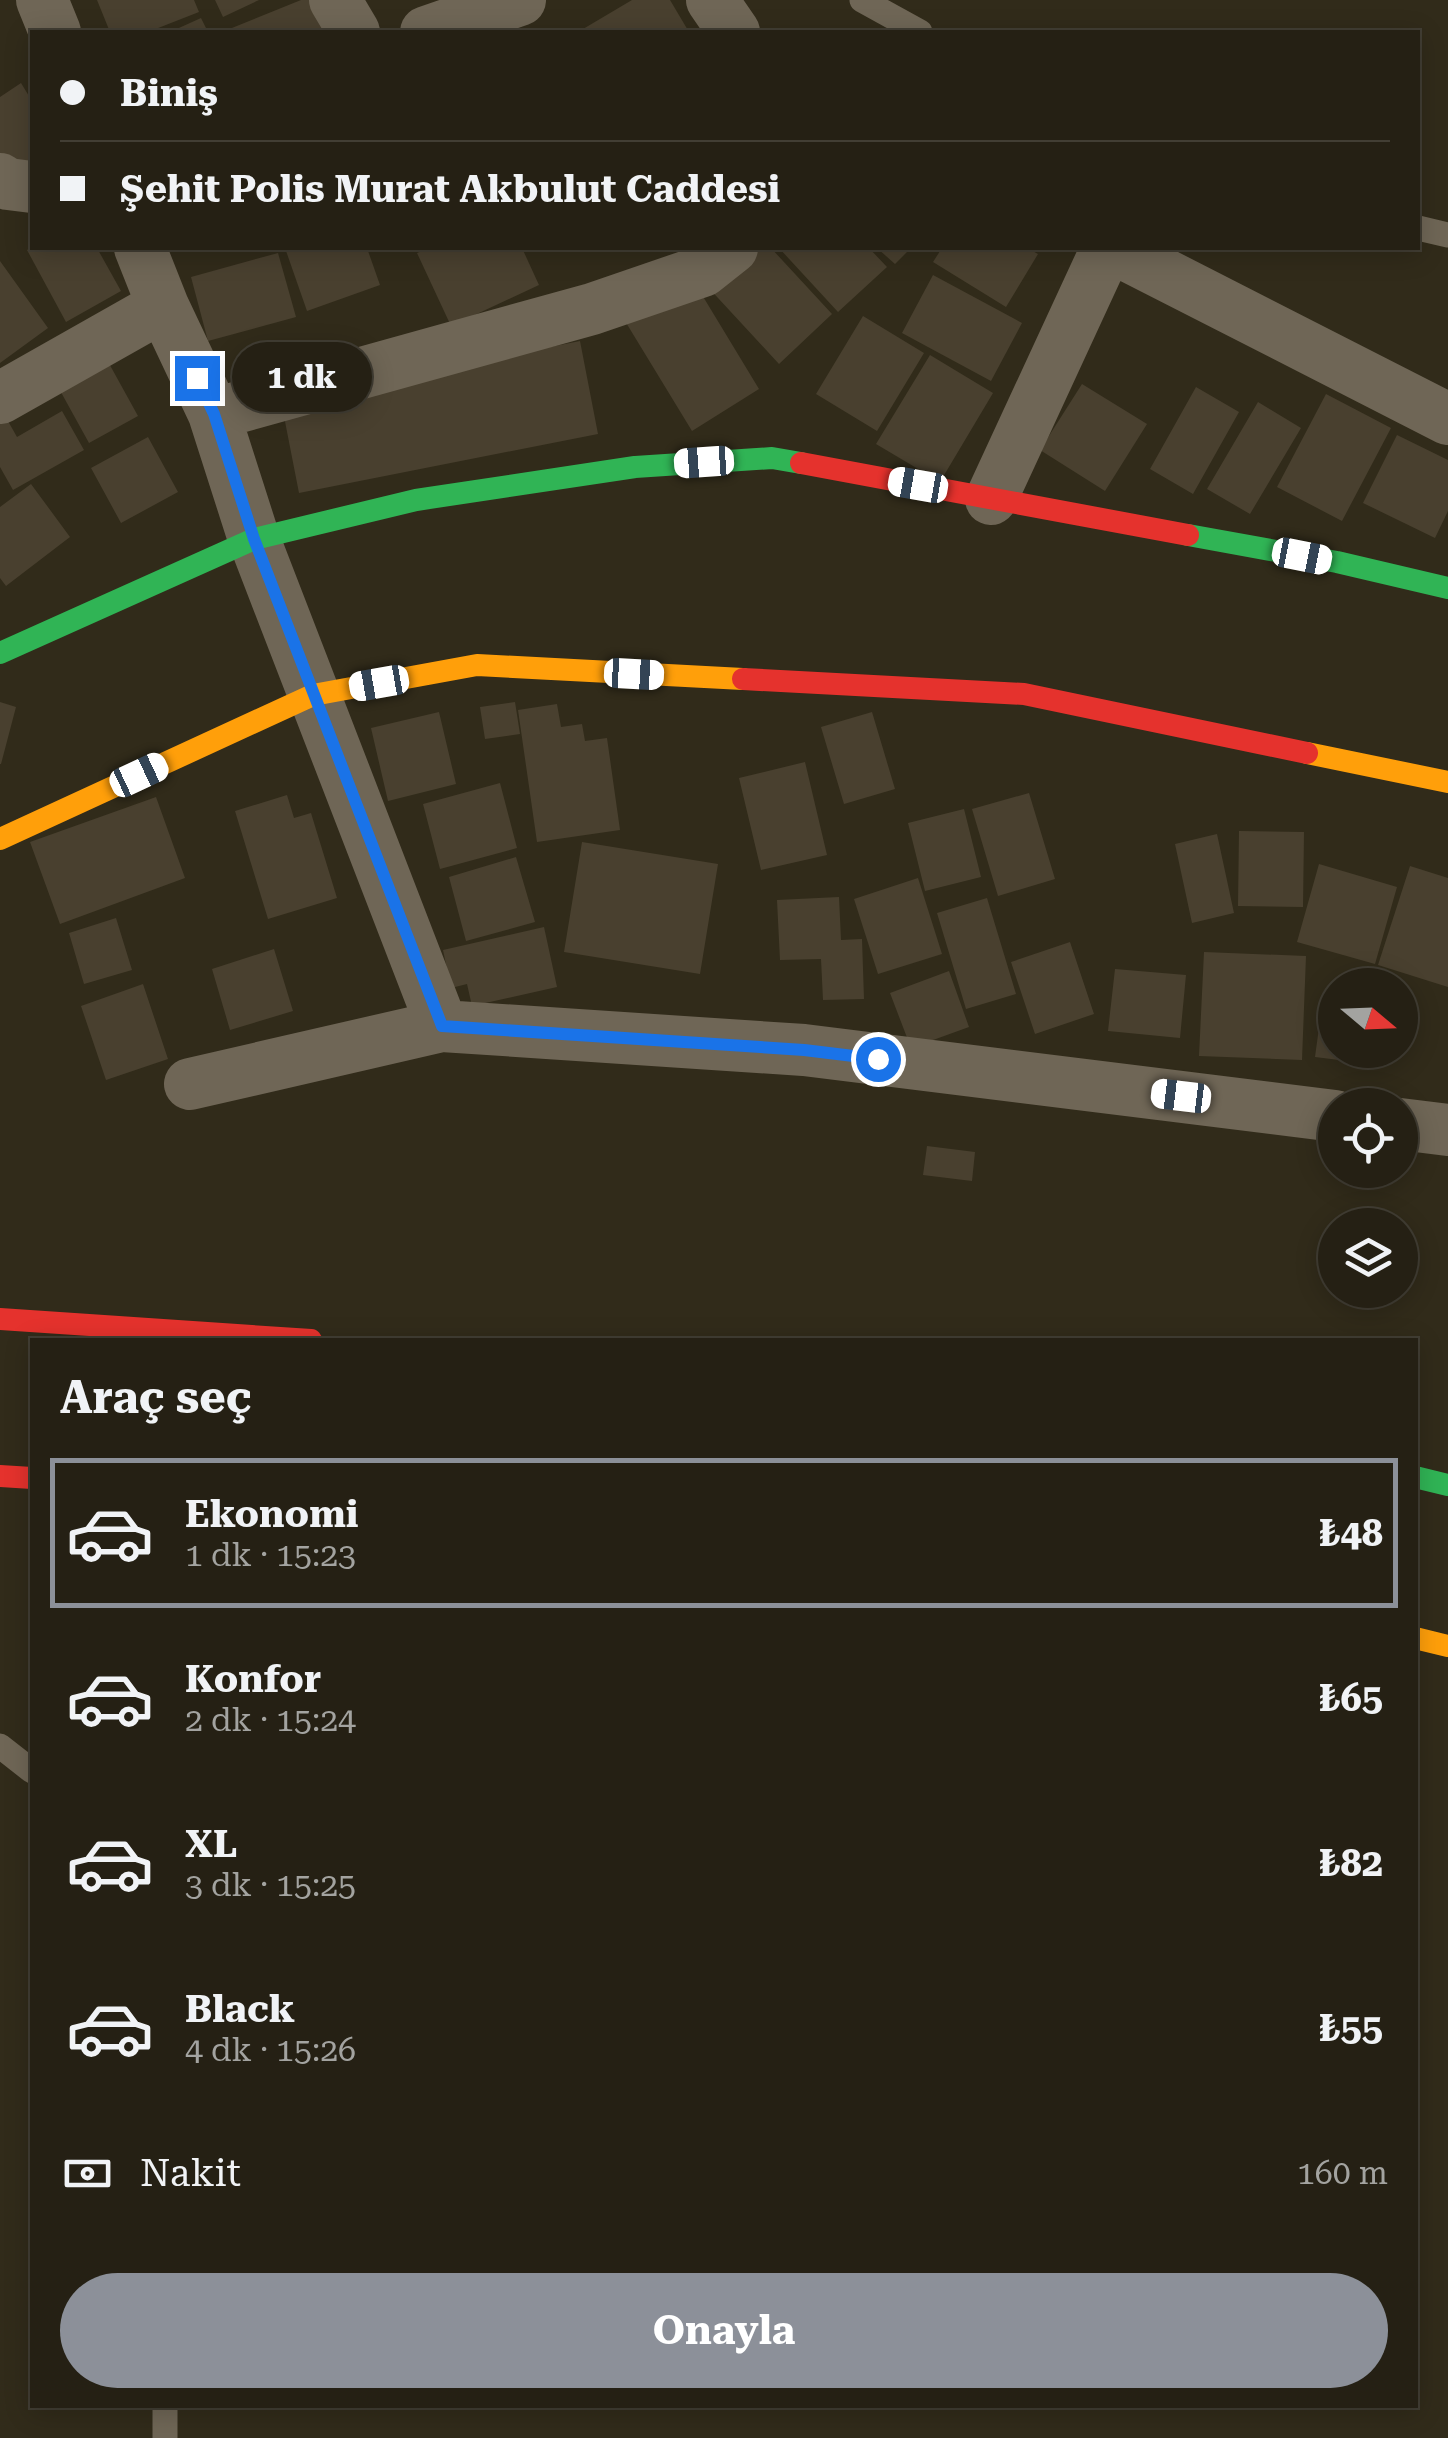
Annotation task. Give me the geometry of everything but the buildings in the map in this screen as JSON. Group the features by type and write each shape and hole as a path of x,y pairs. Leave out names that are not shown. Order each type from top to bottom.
{"main road":[{"path":"0,653 254,539 452,495 635,467 772,458 1337,562 1448,588"},
{"path":"0,839 313,695 477,665 1024,694 1448,782"},
{"path":"0,1319 281,1338"},
{"path":"0,1476 30,1478"},
{"path":"1418,1478 1448,1485"},
{"path":"1418,1639 1448,1646"}],"street":[{"path":"42,0 54,30"},
{"path":"335,0 353,30"},
{"path":"432,30 520,0"},
{"path":"712,0 733,30"},
{"path":"0,178 8,184 30,187"},
{"path":"141,250 214,414 254,539 442,1026"},
{"path":"214,414 592,310 702,271 729,250"},
{"path":"991,499 1109,250"},
{"path":"1114,250 1448,419"},
{"path":"0,398 163,306"},
{"path":"190,1084 442,1026 804,1050 1318,1114"},
{"path":"1418,1126 1448,1130"}],"lane":[{"path":"862,0 916,30"},
{"path":"1420,228 1448,235"},
{"path":"0,1746 30,1769"},
{"path":"165,2408 165,2438"}],"traffic: fast":[{"path":"0,653 254,539 416,500 635,467 772,458 801,463"},
{"path":"1188,535 1337,562 1448,588"},
{"path":"1418,1478 1448,1485"}],"traffic: slow":[{"path":"0,839 313,695 477,665 743,679"},
{"path":"1307,753 1448,782"},
{"path":"1418,1639 1448,1646"}],"traffic: jam":[{"path":"801,463 1188,535"},
{"path":"743,679 1024,694 1307,753"},
{"path":"0,1319 281,1338"},
{"path":"0,1476 30,1478"}],"route":[{"path":"197,378 214,414 254,539 442,1026 804,1050 878,1059"}]}
